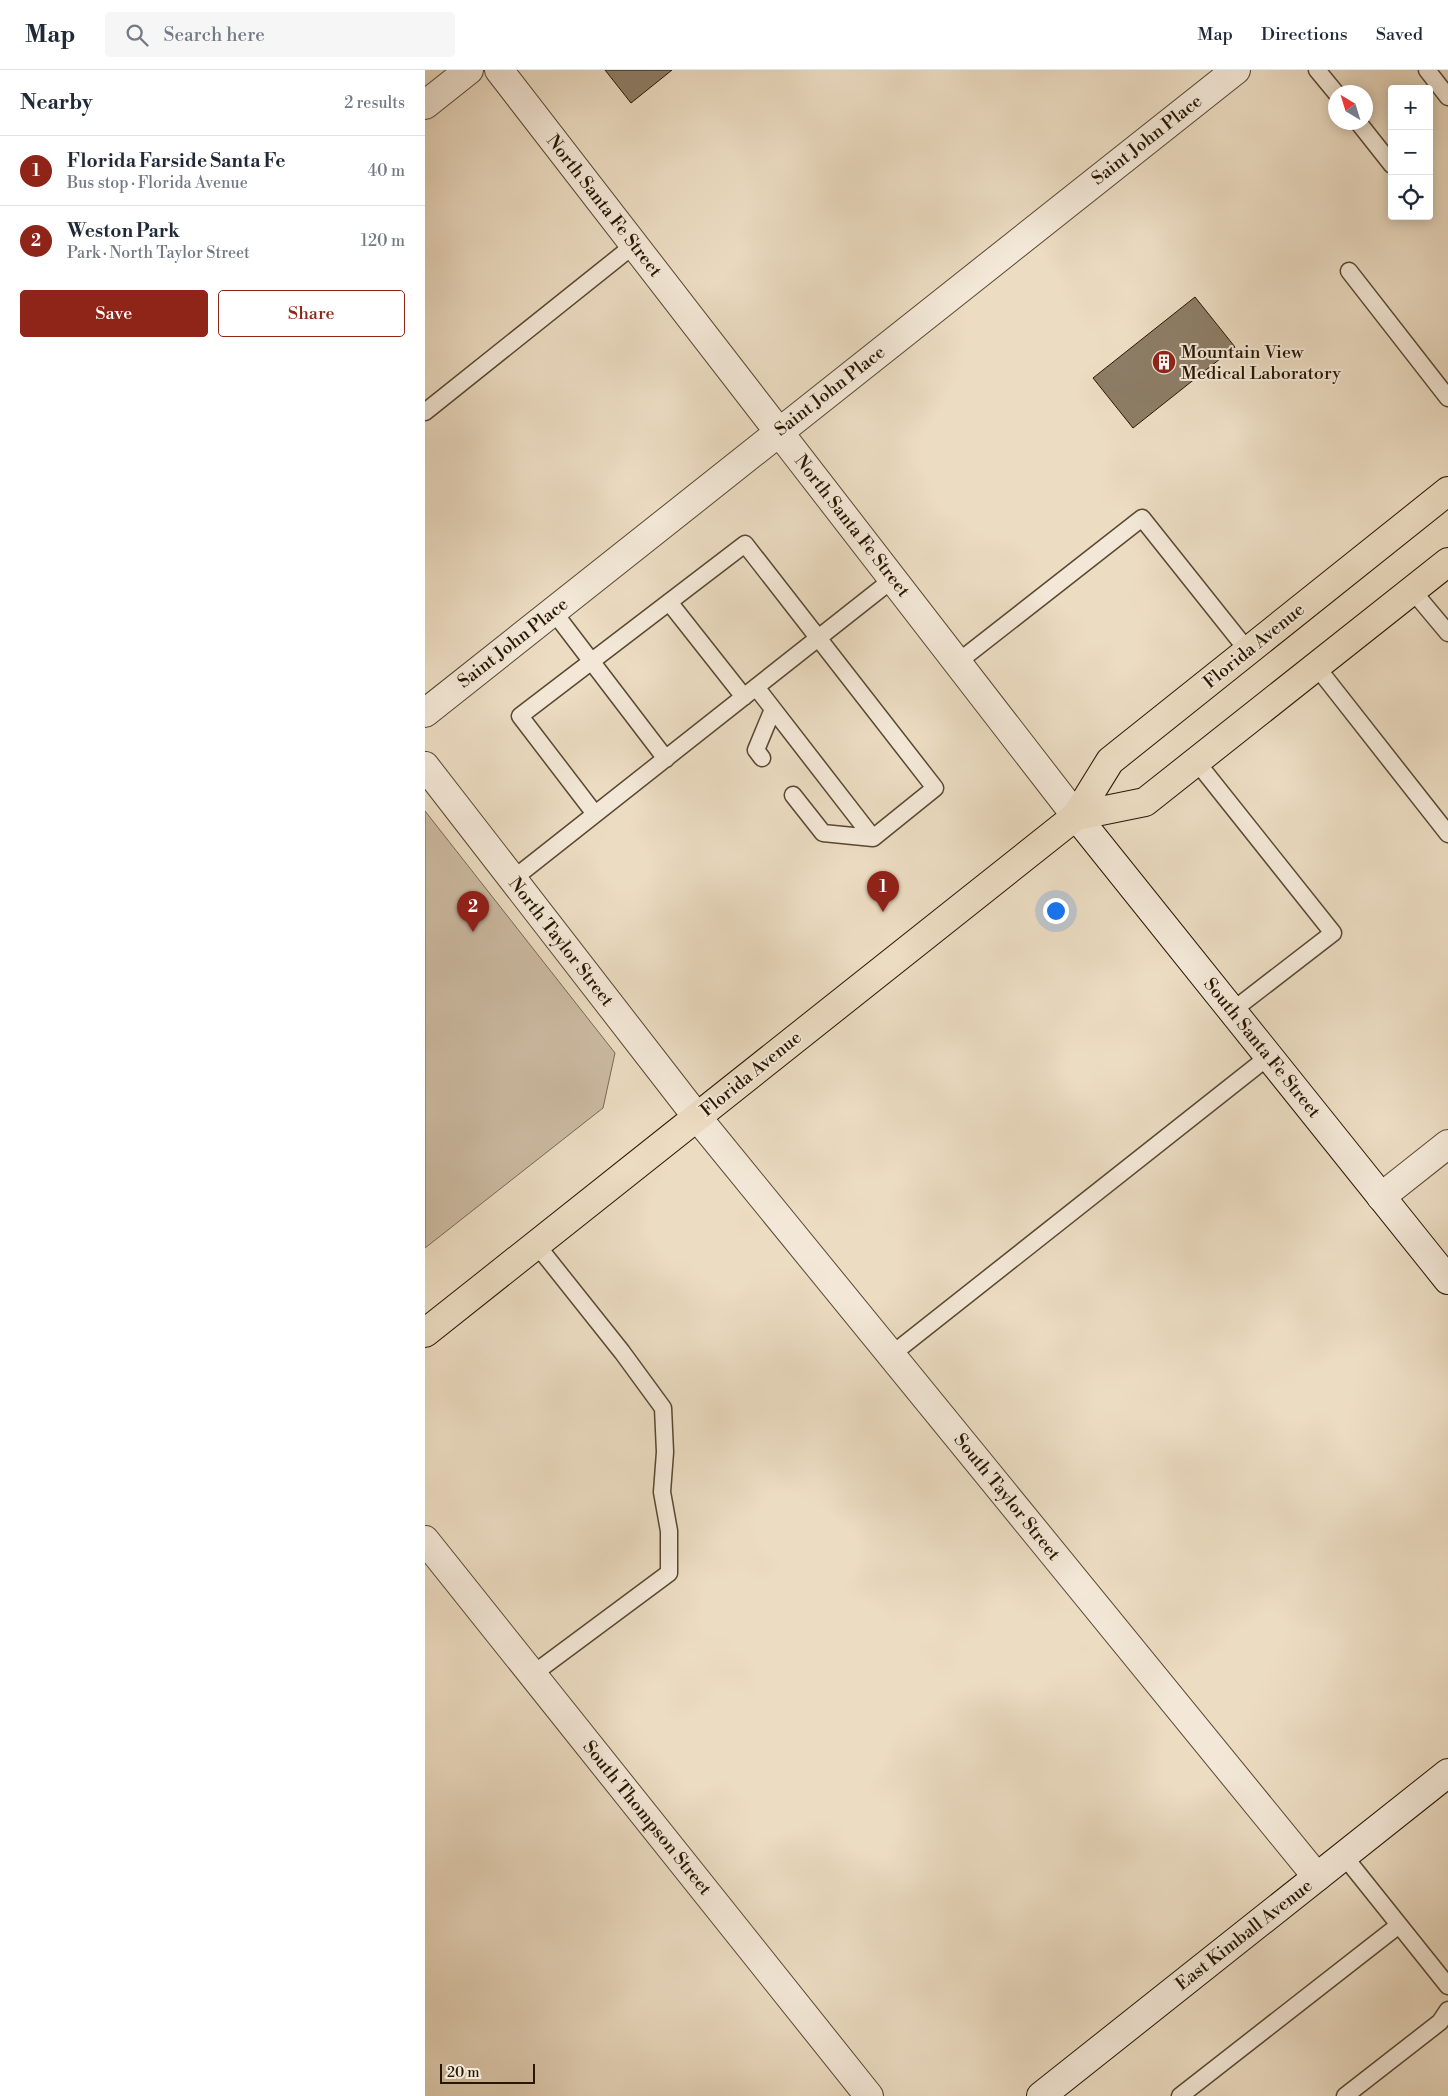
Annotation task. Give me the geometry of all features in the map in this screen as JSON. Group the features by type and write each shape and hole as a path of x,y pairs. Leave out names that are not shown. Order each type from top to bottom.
{"main road":[{"name":"Florida Avenue","path":"425,1333 1076,816 1110,761 1448,491"},
{"name":"Florida Avenue","path":"1076,816 1145,802 1448,562"}],"street":[{"path":"425,105 469,70"},
{"name":"North Santa Fe Street","path":"499,70 1076,816"},
{"name":"Saint John Place","path":"425,713 1236,70"},
{"name":"North Taylor Street","path":"425,766 697,1117"},
{"name":"South Santa Fe Street","path":"1076,816 1448,1280"},
{"name":"South Taylor Street","path":"697,1117 1317,1877"},
{"path":"1381,1197 1448,1144"},
{"name":"South Thompson Street","path":"425,1540 869,2096"},
{"name":"East Kimball Avenue","path":"1042,2096 1448,1773"}],"lane":[{"path":"1317,70 1329,85"},
{"path":"1427,70 1448,97"},
{"path":"1364,130 1388,160"},
{"path":"425,412 634,244"},
{"path":"1349,271 1448,398"},
{"path":"957,662 1142,518 1248,651"},
{"path":"595,814 520,716 745,544 935,788 873,838 823,833 793,795"},
{"path":"513,879 893,579"},
{"path":"1412,590 1448,633"},
{"path":"669,602 750,692 773,709 873,838"},
{"path":"553,611 666,759"},
{"path":"1316,666 1448,834"},
{"path":"762,758 756,750 773,709"},
{"path":"1196,761 1333,933 1232,1011"},
{"path":"891,1355 1268,1057"},
{"path":"533,1674 669,1573 669,1531 662,1492 665,1452 663,1408 622,1352 536,1244"},
{"path":"1344,1856 1448,1986"},
{"path":"1179,2096 1399,1926"},
{"path":"1345,2096 1440,2022 1448,2010"}],"shaded area":[{"path":"425,811 615,1053 603,1108 425,1248"}],"building":[{"path":"605,70 672,70 631,103"},
{"name":"Mountain View Medical Laboratory","path":"1195,297 1235,347 1133,428 1093,378"}],"place":[{"name":"Mountain View Medical Laboratory","path":"1164,362"},
{"name":"Florida Farside Santa Fe","path":"883,912"},
{"name":"Weston Park","path":"473,932"}]}
